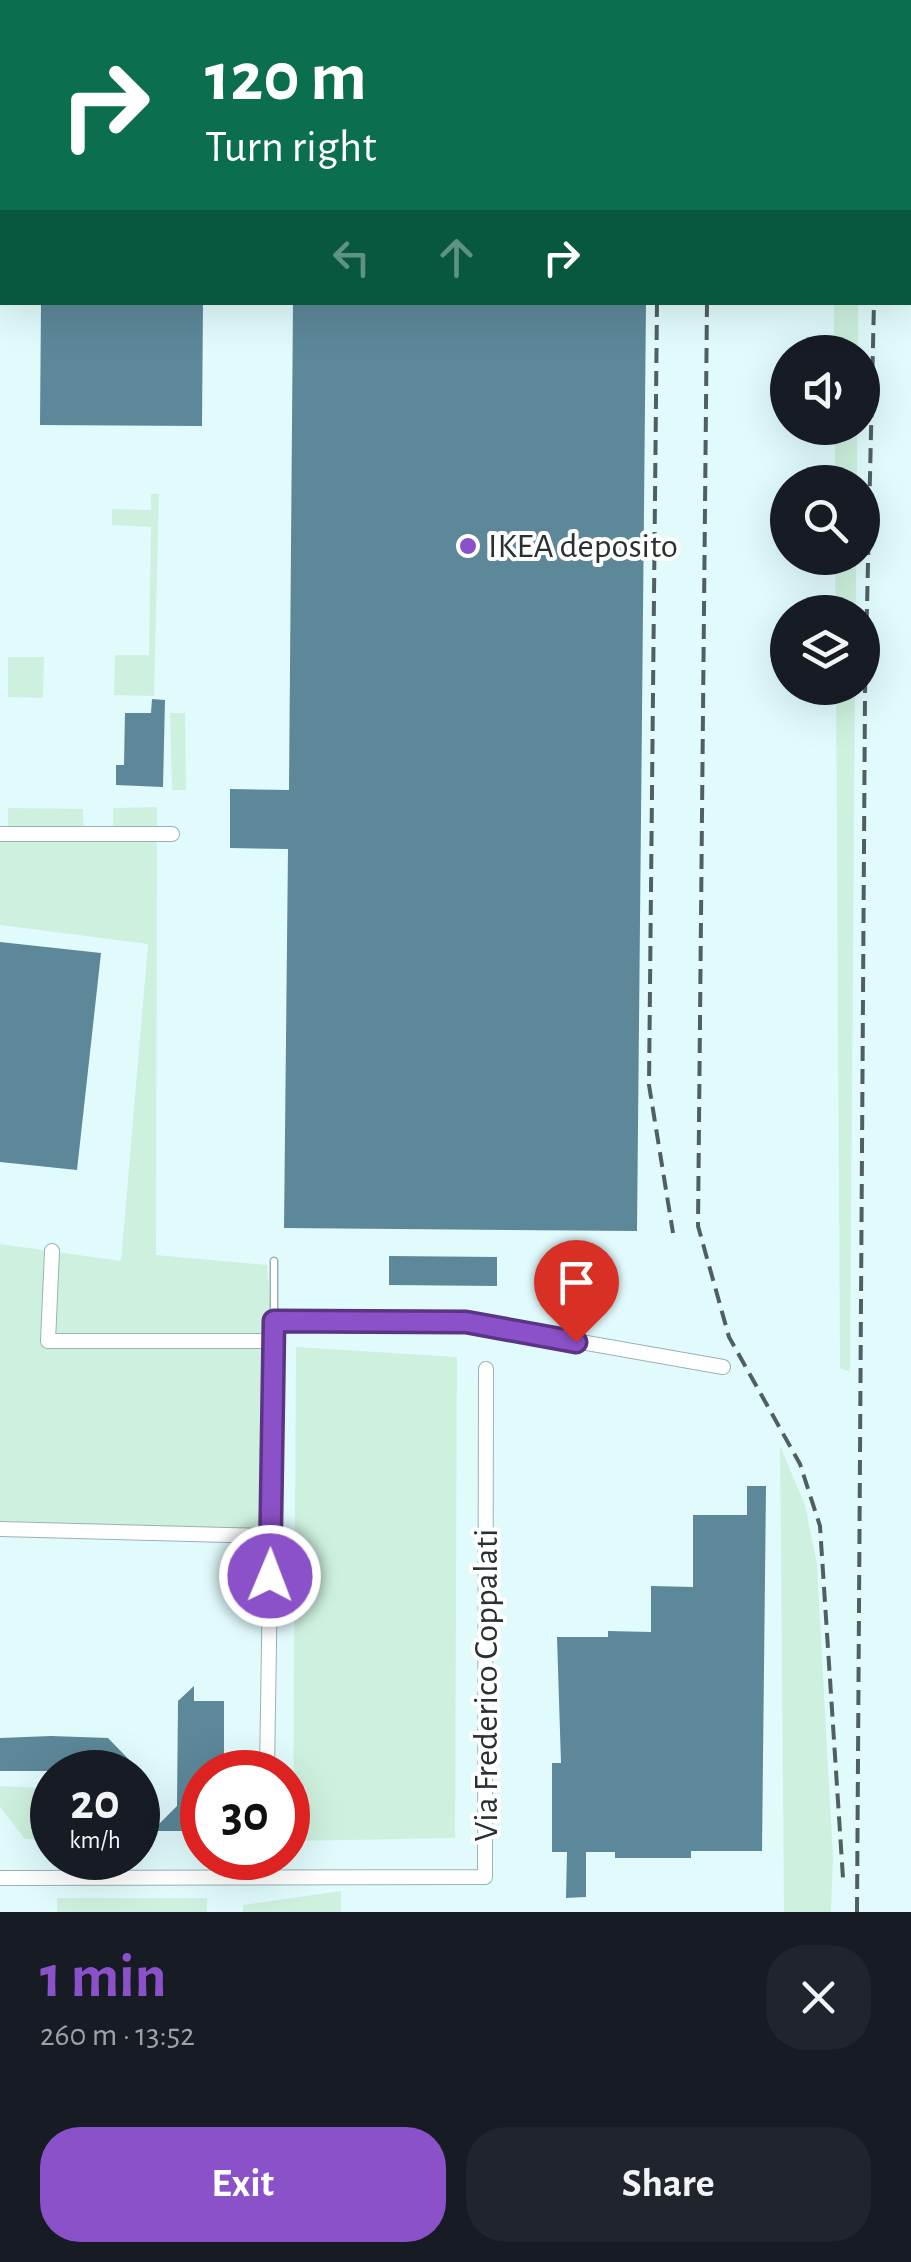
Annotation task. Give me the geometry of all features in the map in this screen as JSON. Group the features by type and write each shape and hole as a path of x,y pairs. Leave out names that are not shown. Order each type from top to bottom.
{"street":[{"path":"0,834 172,834"},
{"path":"52,1251 48,1341 273,1341"},
{"path":"267,1750 274,1321 466,1322 723,1367"},
{"name":"Via Frederico Coppalati","path":"310,1877 485,1877 486,1369"},
{"path":"0,1529 270,1536"},
{"name":"Via Frederico Coppalati","path":"0,1878 180,1877"}],"lane":[{"path":"274,1261 274,1321"}],"green space":[{"path":"834,305 858,305 858,335 834,335"},
{"path":"835,445 857,445 857,465 835,465"},
{"path":"151,494 159,494 154,696 114,695 115,655 149,655 151,527 112,525 112,509 151,510"},
{"path":"835,575 856,575 856,595 836,595"},
{"path":"8,657 44,657 43,698 8,697"},
{"path":"836,705 855,705 850,1372 840,1368"},
{"path":"170,713 185,713 186,790 172,790"},
{"path":"157,807 156,1255 267,1265 272,1320 271,1531 0,1524 0,1244 121,1261 148,944 0,925 0,834 8,834 8,808 83,809 84,834 113,834 113,808"},
{"path":"296,1347 457,1357 455,1838 310,1841 310,1750 294,1750"},
{"path":"780,1446 805,1505 817,1564 833,1858 831,1912 784,1912"},
{"path":"0,1786 30,1787 30,1839 25,1839 0,1807"},
{"path":"341,1891 341,1912 243,1912 243,1905"},
{"path":"57,1898 207,1898 207,1912 57,1912"}],"building":[{"path":"41,305 203,305 202,426 40,425"},
{"name":"IKEA deposito","path":"293,305 646,305 637,1231 284,1228 288,849 230,848 230,789 289,790"},
{"path":"152,699 165,700 163,787 116,785 116,765 124,765 125,713 151,713"},
{"path":"0,942 101,953 77,1170 0,1162"},
{"path":"389,1256 497,1257 497,1286 389,1285"},
{"path":"747,1486 766,1486 762,1851 691,1851 691,1858 615,1858 615,1852 586,1852 586,1897 566,1898 567,1852 552,1852 552,1763 561,1763 557,1637 608,1637 608,1631 651,1632 651,1586 693,1587 693,1515 747,1515"},
{"path":"194,1686 194,1701 224,1701 224,1750 180,1750 180,1831 160,1831 160,1823 177,1806 178,1701"},
{"path":"0,1738 108,1738 120,1750 30,1750 30,1771 0,1771"}],"railway":[{"path":"657,305 649,1085 673,1233"},
{"path":"707,305 698,1226 729,1337 800,1464 820,1526 843,1878"},
{"path":"857,1912 865,694 874,305"}],"place":[{"name":"IKEA deposito","path":"468,546"}],"route":[{"path":"270,1576 274,1321 466,1322 576,1342"}]}
